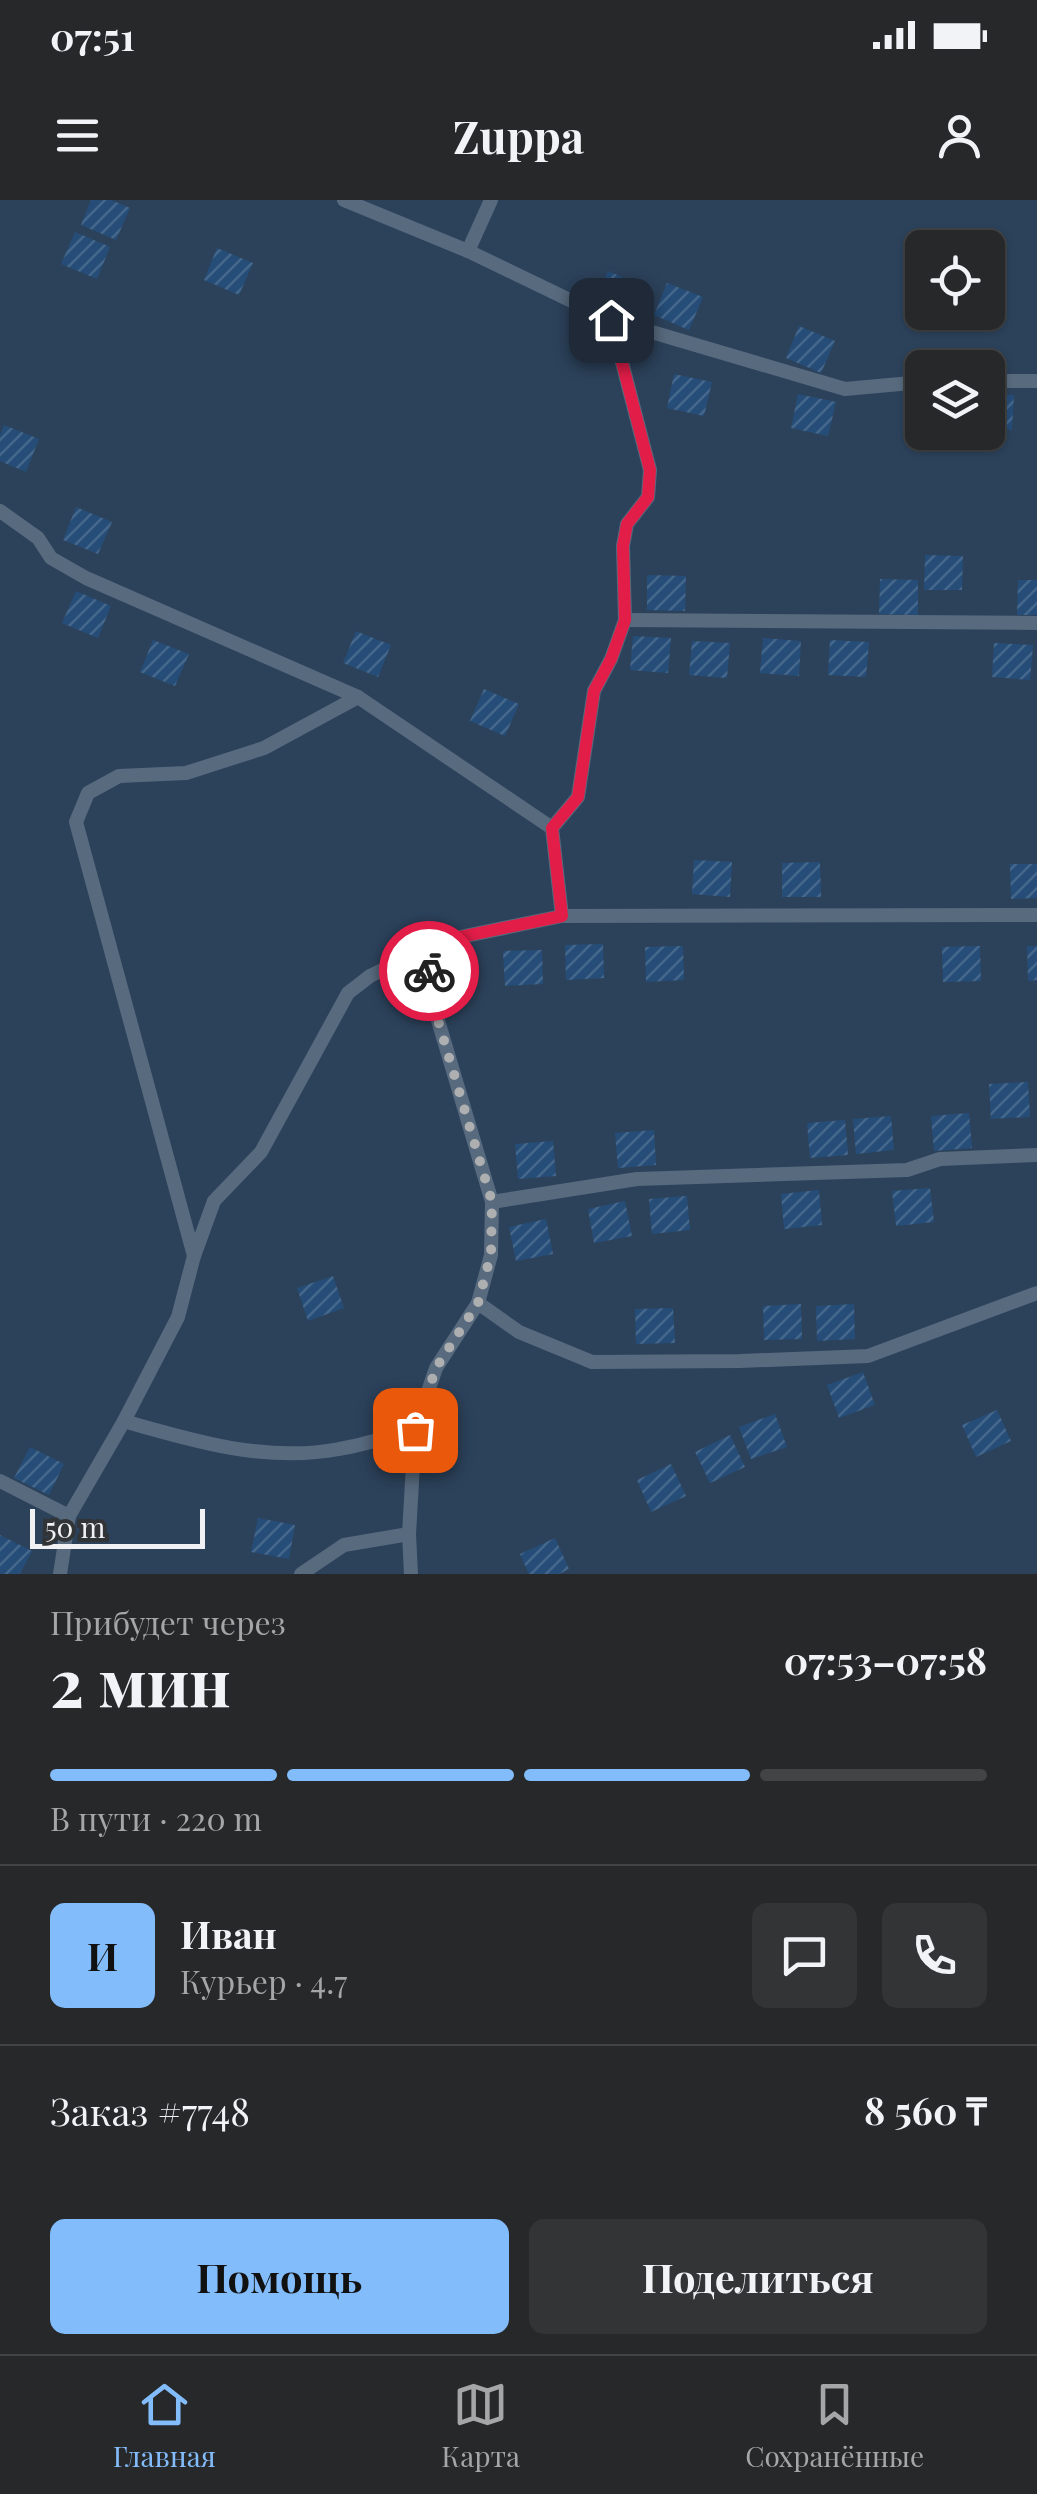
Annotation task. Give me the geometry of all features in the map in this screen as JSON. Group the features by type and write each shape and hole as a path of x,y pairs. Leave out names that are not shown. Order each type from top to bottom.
{"lane":[{"path":"344,200 468,252 611,320 845,390 905,384"},
{"path":"468,252 492,200"},
{"path":"562,916 552,828 578,797 594,691 625,620 623,546 627,524 648,497 650,470 611,320"},
{"path":"1005,381 1037,381"},
{"path":"0,511 38,538 52,558 86,578 358,697 552,828"},
{"path":"625,620 1037,623"},
{"path":"194,1256 76,822 88,793 119,776 186,774 264,748 358,697"},
{"path":"60,1574 69,1516 178,1317 214,1201 261,1152 348,993 370,976 441,941 562,916 1037,915"},
{"path":"411,1574 409,1534 415,1430 436,1368 478,1303 491,1254 492,1202 426,980 441,941"},
{"path":"492,1202 637,1179 907,1170 940,1159 1037,1155"},
{"path":"478,1303 519,1332 592,1362 740,1361 868,1356 1037,1293"},
{"path":"124,1421 178,1437 263,1454 337,1450 415,1430"},
{"path":"0,1482 69,1516"},
{"path":"301,1574 344,1545 409,1534"}],"shaded area":[{"path":"0,200 1037,200 1037,1574 0,1574"}],"building":[{"path":"91,200 111,200 130,208 116,240 81,225"},
{"path":"75,232 110,247 97,279 61,264"},
{"path":"217,248 253,263 239,295 204,280"},
{"path":"608,271 643,286 630,318 594,303"},
{"path":"667,283 703,297 689,330 654,315"},
{"path":"799,326 835,341 821,373 786,358"},
{"path":"674,374 712,382 704,416 667,408"},
{"path":"798,394 836,402 828,436 791,428"},
{"path":"1005,395 1014,395 1012,430 1005,430"},
{"path":"4,425 39,439 26,472 0,461"},
{"path":"76,507 112,522 98,554 63,540"},
{"path":"925,555 963,556 962,590 924,590"},
{"path":"647,575 686,576 685,611 647,610"},
{"path":"880,579 918,580 918,615 879,614"},
{"path":"1018,580 1037,580 1037,615 1017,615"},
{"path":"76,591 111,606 98,638 62,623"},
{"path":"356,631 391,645 378,677 343,663"},
{"path":"633,636 671,638 668,673 630,670"},
{"path":"763,638 801,641 799,676 760,673"},
{"path":"153,640 189,654 175,686 140,672"},
{"path":"830,640 869,642 866,677 828,675"},
{"path":"692,641 730,643 727,678 689,675"},
{"path":"994,643 1033,645 1030,680 992,677"},
{"path":"484,689 519,704 505,736 470,721"},
{"path":"694,860 732,862 730,897 692,894"},
{"path":"820,862 821,897 782,897 782,863"},
{"path":"1010,864 1037,864 1037,898 1011,899"},
{"path":"603,944 604,978 566,980 565,945"},
{"path":"683,946 684,980 646,982 645,947"},
{"path":"980,946 981,981 943,982 942,947"},
{"path":"1027,946 1037,946 1037,980 1028,981"},
{"path":"542,950 543,984 505,986 503,951"},
{"path":"1028,1082 1030,1117 991,1119 989,1084"},
{"path":"969,1113 972,1148 934,1151 931,1116"},
{"path":"891,1116 894,1150 856,1154 853,1119"},
{"path":"845,1120 848,1155 810,1158 807,1123"},
{"path":"654,1130 656,1165 618,1168 615,1133"},
{"path":"553,1141 556,1176 518,1179 515,1144"},
{"path":"930,1188 934,1222 896,1226 892,1191"},
{"path":"819,1190 822,1225 784,1229 781,1194"},
{"path":"687,1196 690,1230 652,1234 649,1199"},
{"path":"625,1201 632,1236 594,1243 588,1209"},
{"path":"546,1219 553,1254 516,1261 509,1227"},
{"path":"333,1276 344,1308 308,1321 297,1288"},
{"path":"801,1304 802,1339 764,1340 763,1306"},
{"path":"854,1304 855,1339 817,1341 816,1306"},
{"path":"673,1308 675,1343 636,1344 635,1309"},
{"path":"863,1372 875,1405 839,1418 827,1385"},
{"path":"997,1410 1011,1441 976,1457 962,1425"},
{"path":"775,1414 787,1447 751,1459 739,1427"},
{"path":"730,1435 745,1467 710,1483 695,1452"},
{"path":"30,1447 64,1464 49,1495 14,1478"},
{"path":"671,1464 686,1496 651,1512 637,1480"},
{"path":"258,1518 295,1525 289,1559 251,1552"},
{"path":"0,1535 32,1551 20,1574 0,1574"},
{"path":"555,1538 569,1569 559,1574 529,1574 520,1554"}],"way so far":[{"path":"415,1430 436,1368 478,1303 491,1254 492,1202 426,980 429,971"}],"route":[{"path":"429,971 441,941 562,916 552,828 578,797 594,691 625,620 623,546 627,524 648,497 650,470 611,320"}]}
